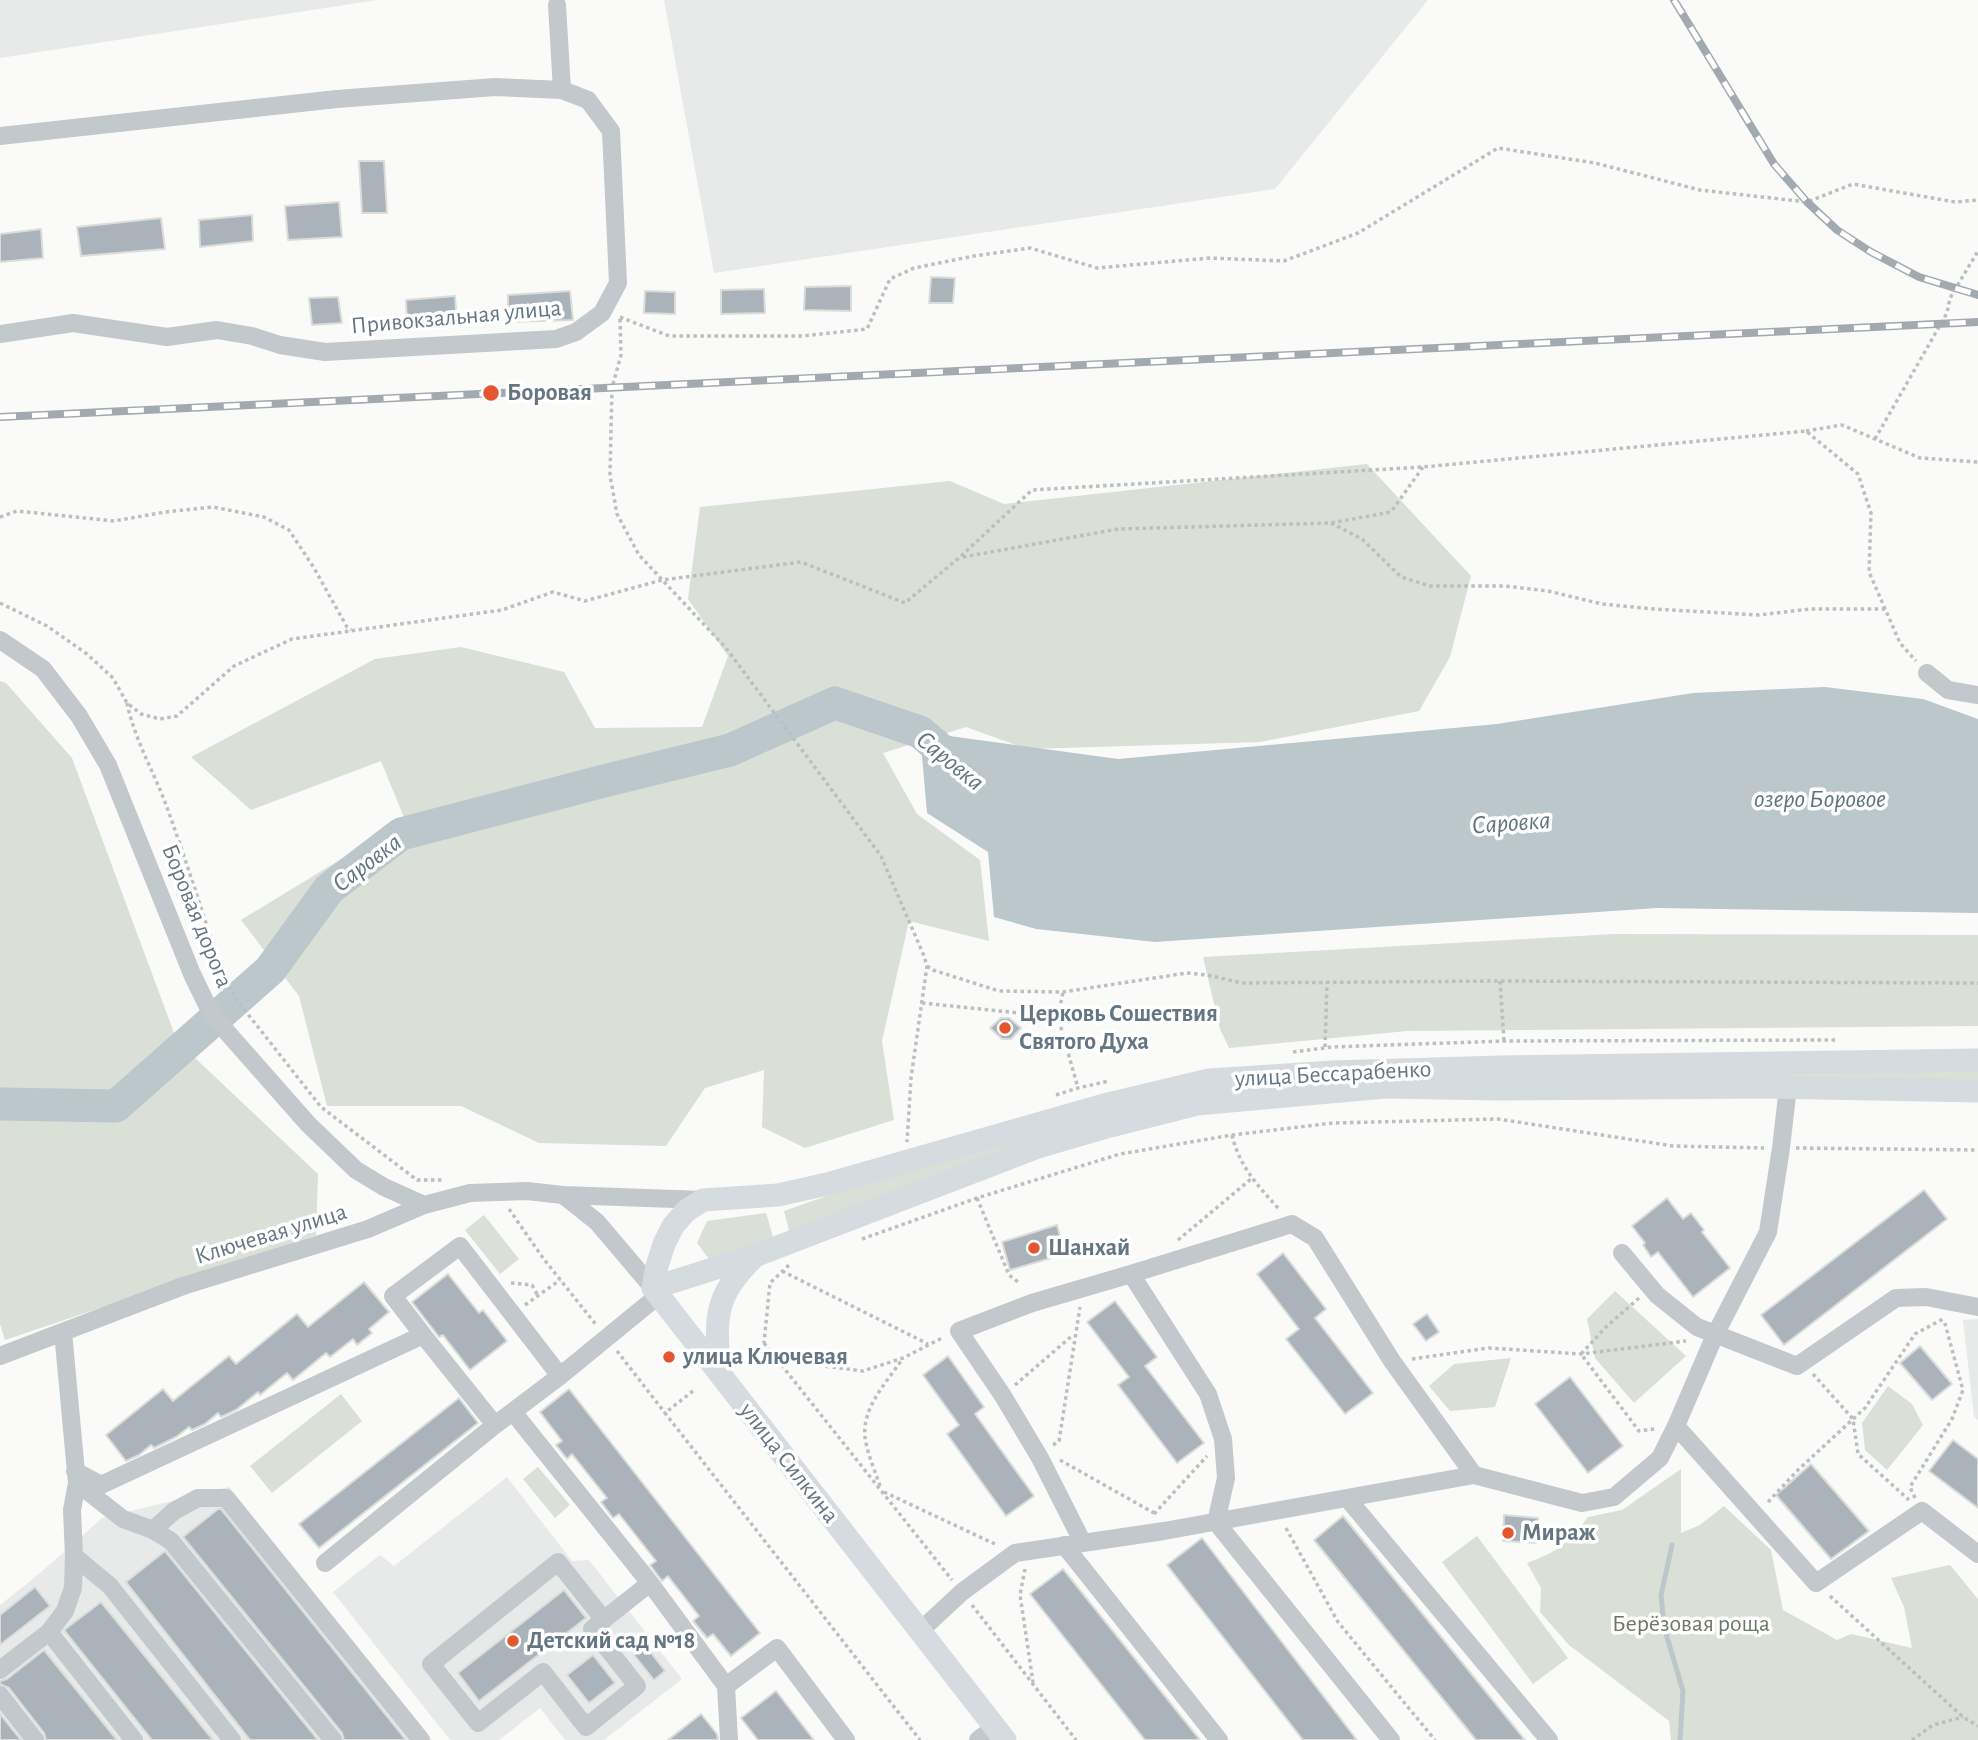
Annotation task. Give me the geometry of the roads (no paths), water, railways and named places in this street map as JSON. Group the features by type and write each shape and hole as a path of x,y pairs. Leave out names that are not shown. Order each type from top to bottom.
{"main road":[{"name":"улица Бессарабенко","path":"656,1292 1038,1147 1197,1104 1498,1078 1978,1060"},
{"name":"улица Бессарабенко","path":"703,1200 778,1195 827,1184 1104,1105 1209,1080 1333,1072 1978,1091"},
{"path":"656,1292 657,1266 673,1226 686,1211 703,1200"},
{"name":"улица Бессарабенко","path":"720,1374 717,1338 720,1303 736,1275 757,1255"},
{"name":"улица Силкина","path":"656,1292 920,1631 992,1736"}],"street":[{"path":"557,5 562,90"},
{"name":"Привокзальная улица","path":"0,136 337,99 495,87 562,90 588,100 611,131 618,283 602,313 576,332 556,339 325,352 280,345 252,336 217,330 167,337 73,323 0,334"},
{"name":"Боровая дорога","path":"0,639 43,670 79,716 108,765 207,1005 309,1124 356,1170 384,1187 424,1205"},
{"path":"1927,673 1948,690 1978,695"},
{"path":"920,1631 962,1592 1021,1552 1164,1531 1474,1475 1582,1503 1614,1497 1660,1458 1715,1335 1768,1232 1782,1148 1788,1087"},
{"name":"Ключевая улица","path":"0,1356 183,1286 368,1229 424,1205 470,1193 497,1191 563,1195"},
{"name":"улица Бессарабенко","path":"563,1195 703,1200"},
{"name":"улица Силкина","path":"563,1195 597,1222 656,1292"},
{"path":"1083,1543 1043,1455 958,1331 1032,1303 1292,1224 1315,1238 1392,1362 1474,1475"},
{"path":"495,1425 393,1296 460,1246 560,1376"},
{"path":"1622,1253 1657,1295 1697,1327 1797,1366 1896,1298 1926,1297 1978,1307"},
{"path":"1131,1274 1208,1394 1223,1439 1226,1478 1216,1522"},
{"path":"325,1563 495,1425 560,1376 656,1292"},
{"path":"0,1670 49,1632 65,1611 73,1588 72,1510 76,1477 63,1332"},
{"path":"76,1477 101,1485 423,1335"},
{"path":"513,1412 650,1583 726,1686 729,1740"},
{"path":"1676,1426 1816,1583 1922,1511 1978,1554"},
{"path":"76,1477 123,1519 153,1530 172,1541 332,1740"},
{"path":"1347,1498 1549,1740"},
{"path":"153,1530 174,1511 198,1499 226,1499 421,1740"},
{"path":"1216,1522 1391,1740"},
{"path":"1064,1545 1219,1740"},
{"path":"74,1556 110,1586 232,1740"},
{"path":"604,1620 558,1562 431,1664 478,1723 543,1672 586,1727 637,1686 592,1629 604,1620 650,1583"},
{"path":"49,1632 135,1740"},
{"path":"726,1686 777,1648 846,1740"},
{"path":"0,1695 35,1740"}],"water":[{"name":"озеро Боровое","path":"1825,687 1923,699 1978,719 1978,913 1657,908 1155,942 1036,929 994,917 988,852 927,813 920,732 1118,759 1497,724 1693,693"}],"waterway":[{"name":"Саровка","path":"0,1104 116,1106 270,970 329,889 401,834 730,750 835,703 920,732 953,760"},
{"path":"1672,1545 1661,1595 1664,1627 1683,1691 1680,1740"}],"railway":[{"path":"1674,0 1774,164 1807,202 1837,230 1871,252 1919,277 1978,295"},
{"path":"0,417 1978,322"}],"place":[{"name":"Боровая","path":"491,393"},
{"name":"Церковь Сошествия Святого Духа","path":"1005,1028"},
{"name":"Шанхай","path":"1034,1248"},
{"name":"улица Ключевая","path":"669,1357"},
{"name":"Мираж","path":"1508,1533"},
{"name":"Детский сад №18","path":"513,1641"}],"park label":[{"name":"Берёзовая роща","path":"1691,1624"}]}
